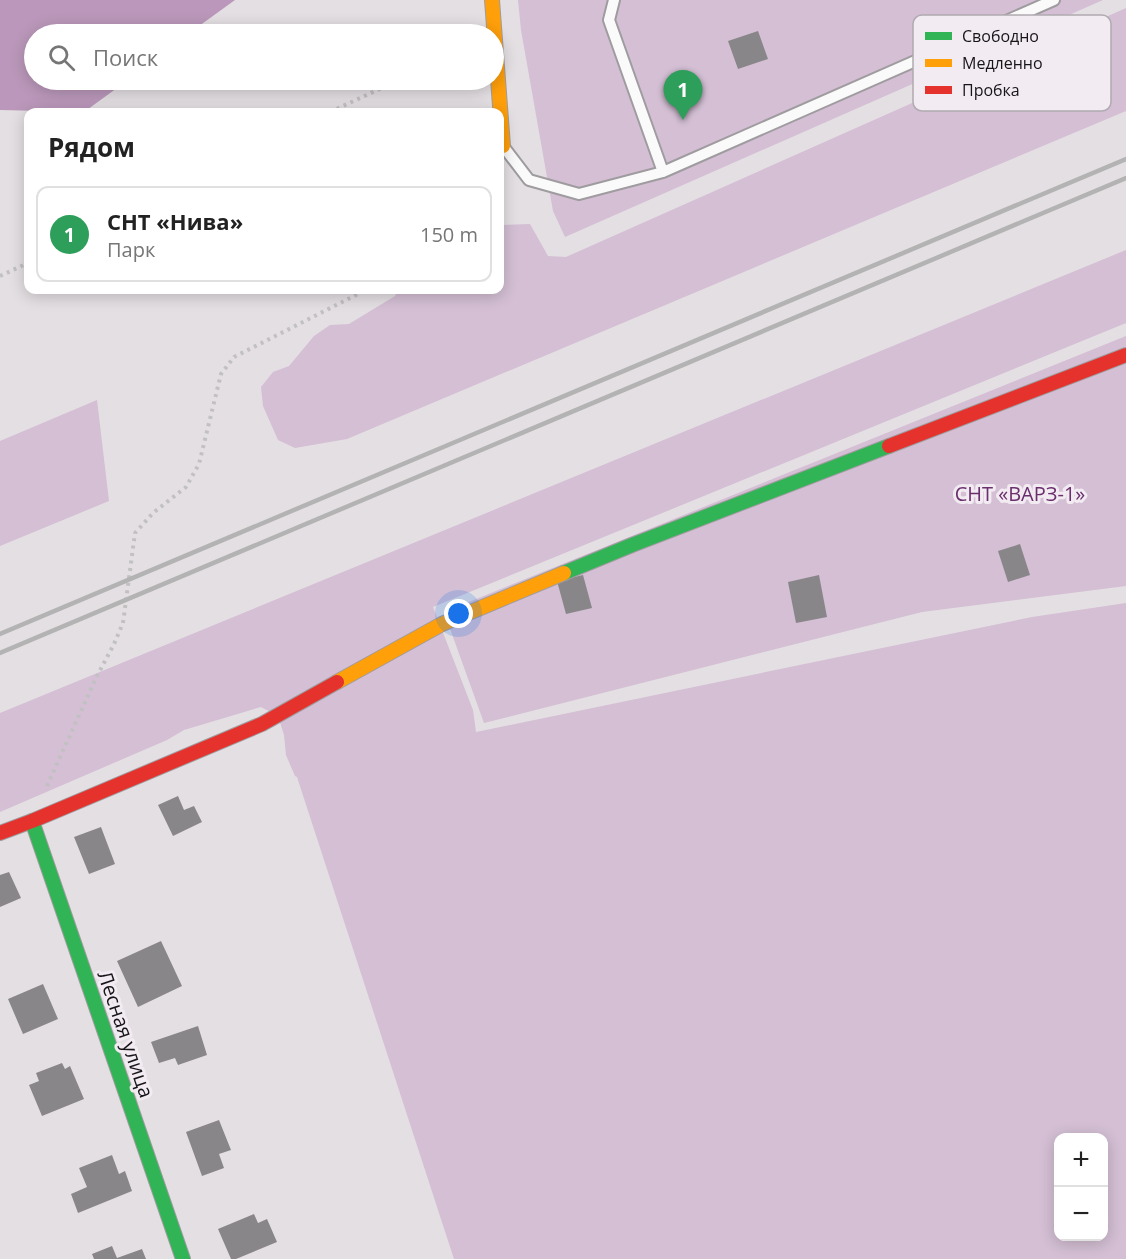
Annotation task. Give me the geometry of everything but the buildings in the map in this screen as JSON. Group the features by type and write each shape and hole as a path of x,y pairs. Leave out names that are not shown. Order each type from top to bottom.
{"street":[{"path":"492,0 494,24"},
{"path":"498,90 499,108"},
{"path":"0,833 262,724 442,624 632,545 1126,355"},
{"name":"Лесная улица","path":"32,821 183,1259"}],"lane":[{"path":"614,0 609,20 663,172"},
{"path":"1020,15 1054,0"},
{"path":"504,149 529,180 579,194 663,172 913,62"}],"path":[{"path":"339,108 377,90"},
{"path":"0,276 24,265"},
{"path":"46,791 123,623 135,533 153,513 186,488 199,464 221,374 234,357 357,294"}],"green space":[{"path":"518,0 1103,0 1069,15 913,15 913,84 565,237 553,211 521,30"},
{"path":"1126,8 1126,111 347,439 295,448 278,440 263,406 261,387 273,372 289,366 314,336 330,325 349,324 396,294 504,294 504,225 530,224 548,256 566,257 913,103 913,111 1111,111 1110,15"},
{"path":"1126,250 1126,323 433,607 473,710 476,732 1032,617 1126,603 1126,1259 454,1259 297,777 286,755 284,735 278,716 261,707 184,730 167,740 0,812 0,713"},
{"name":"СНТ «ВАРЗ-1»","path":"1126,336 1126,586 922,612 484,723 444,612"},
{"path":"97,400 109,501 0,546 0,441"}],"shaded area":[{"path":"0,0 235,0 202,24 24,24 24,90 114,90 90,108 0,110"}],"railway":[{"path":"0,634 1126,159"},
{"path":"0,653 1126,178"}],"traffic: fast":[{"path":"564,573 889,446"},
{"path":"32,821 183,1259"}],"traffic: slow":[{"path":"492,0 494,24"},
{"path":"499,90 500,108"},
{"path":"337,682 442,624 564,573"}],"traffic: jam":[{"path":"889,446 1126,355"},
{"path":"0,833 262,724 337,682"}],"place":[{"name":"СНТ «Нива»","path":"683,120"}]}
